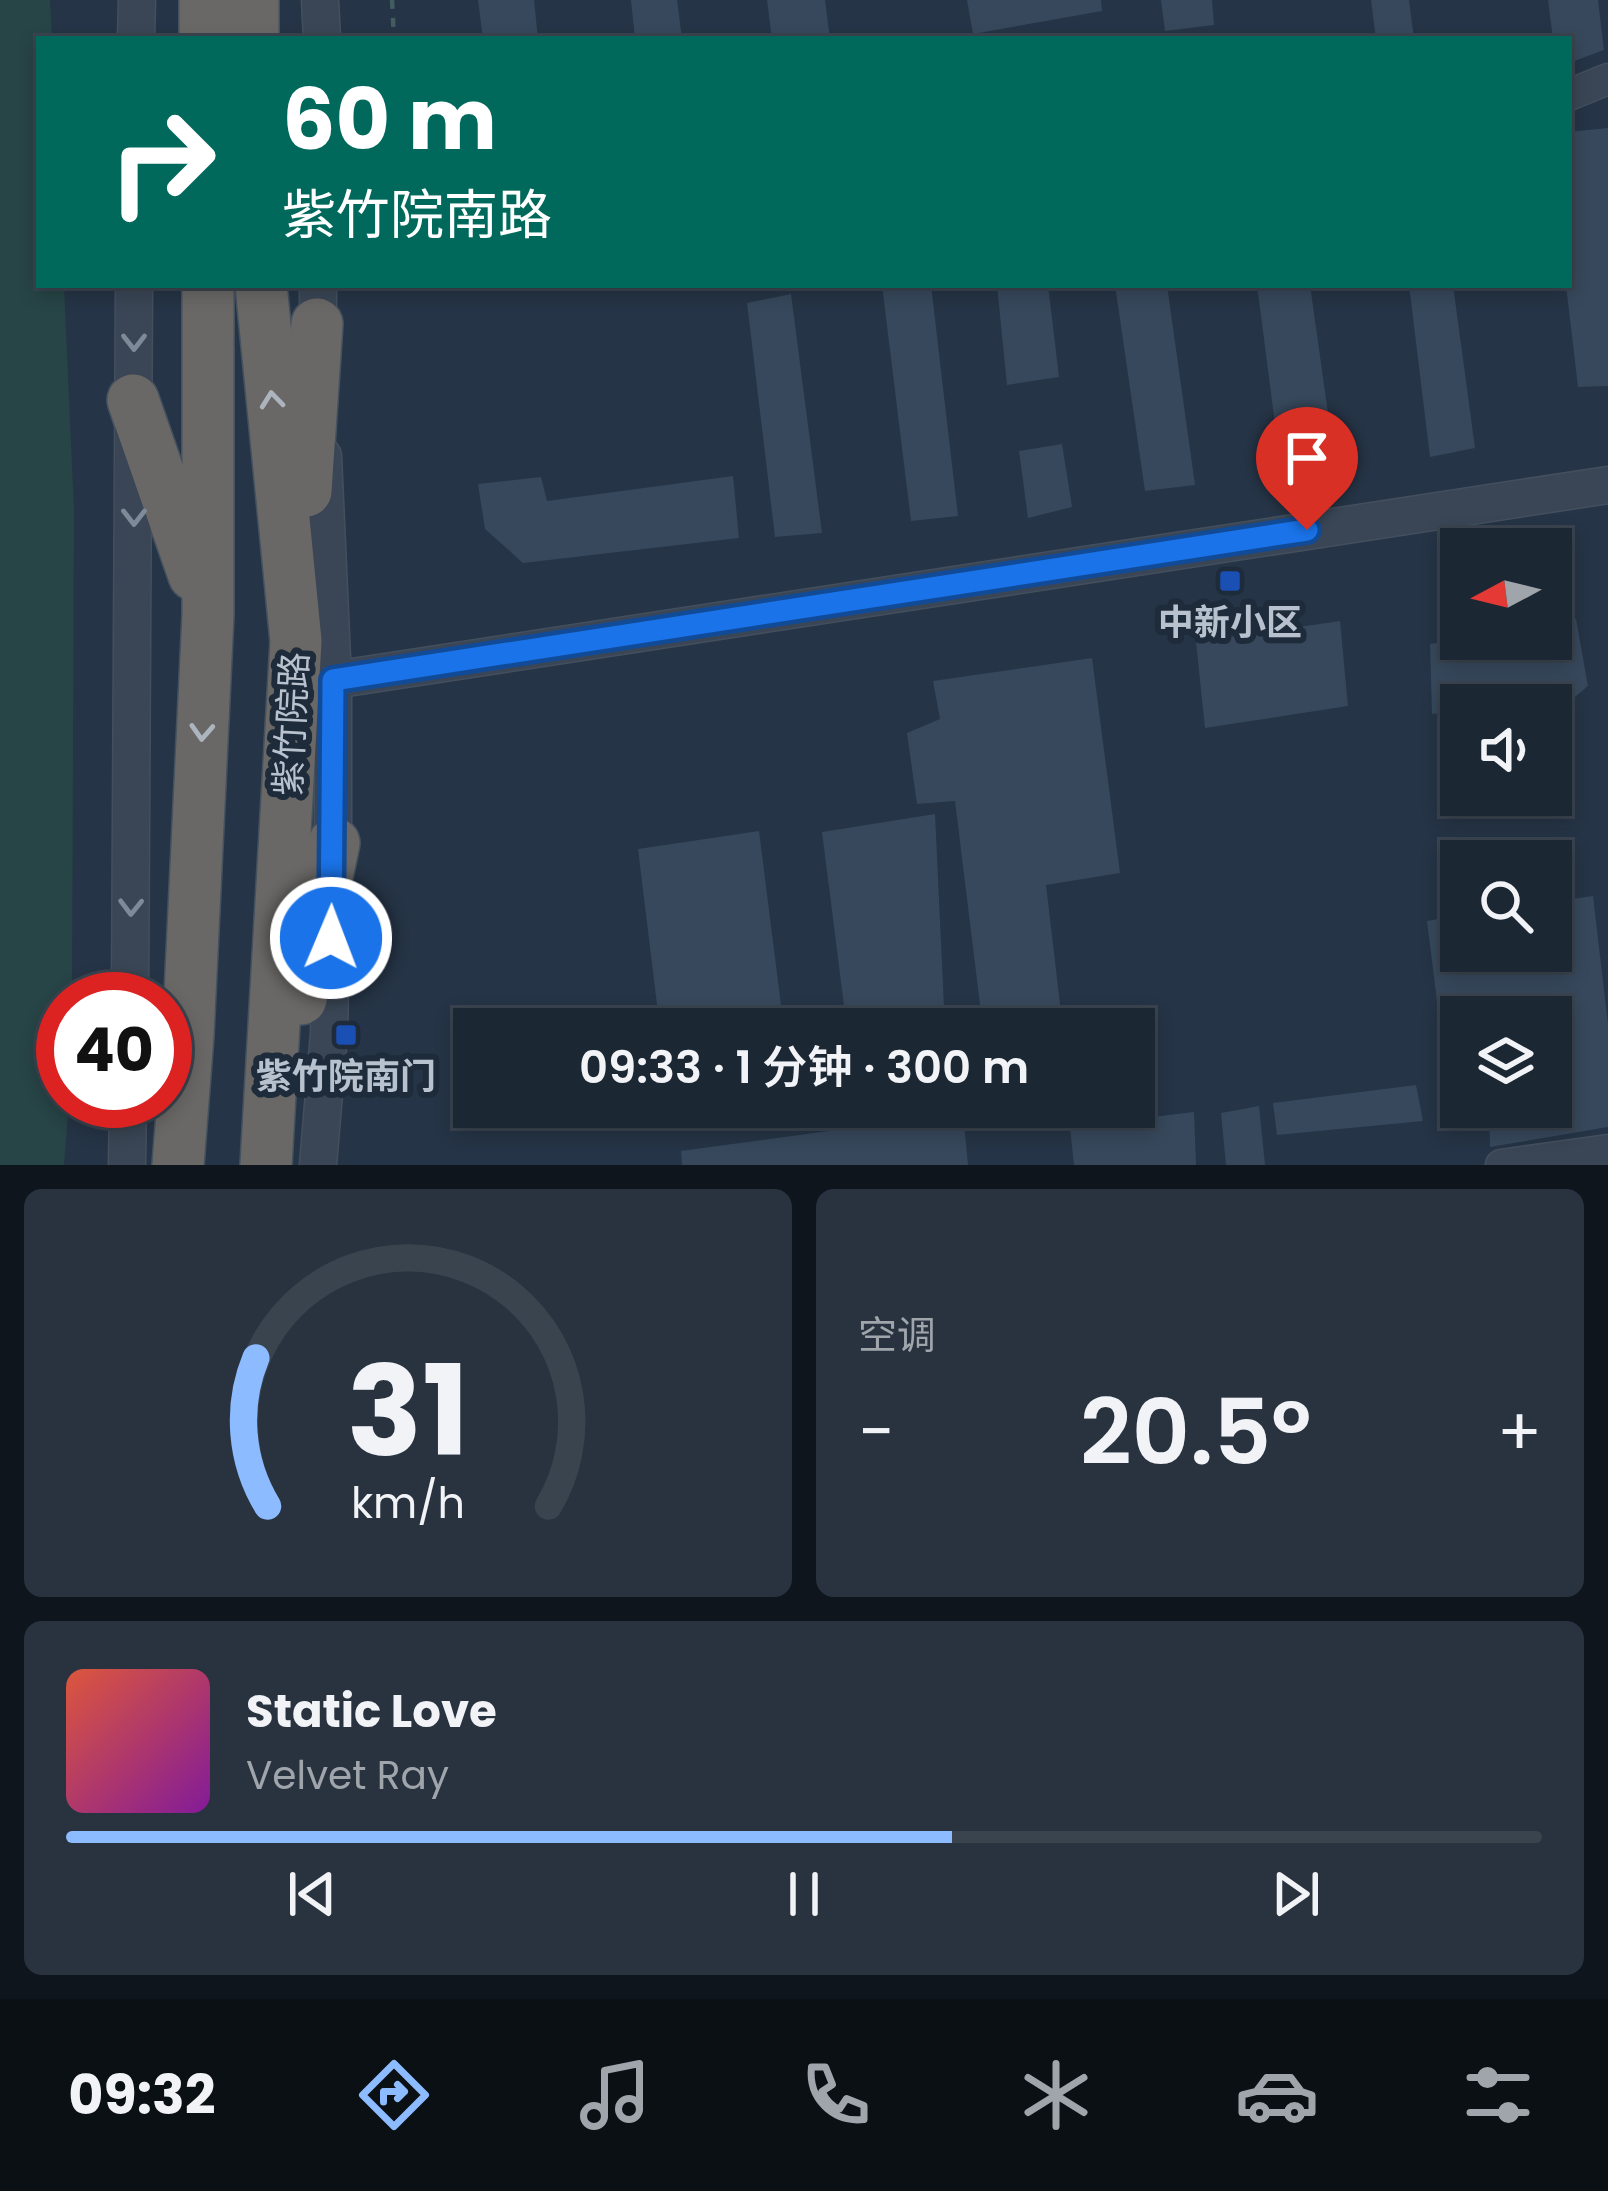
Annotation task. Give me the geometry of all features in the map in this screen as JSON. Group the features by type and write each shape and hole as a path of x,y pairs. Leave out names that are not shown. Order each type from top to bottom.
{"highway":[{"path":"205,0 205,36"},
{"path":"253,0 253,36"},
{"path":"178,1165 208,615 208,288"},
{"name":"紫竹院路","path":"261,288 296,641 267,1164"},
{"path":"296,641 318,304"},
{"path":"134,400 208,615"},
{"path":"267,1164 334,843"}],"street":[{"path":"136,36 137,0"},
{"path":"320,0 322,36"},
{"path":"1572,94 1608,79"},
{"path":"130,972 134,288"},
{"name":"紫竹院路","path":"318,304 333,680 334,843 318,1165"},
{"path":"333,680 1608,485"},
{"path":"127,1165 128,1128"},
{"path":"1501,1165 1608,1150"}],"path":[{"path":"392,0 394,36"}],"green space":[{"path":"0,0 50,0 52,36 36,36 36,288 64,288 74,510 72,972 36,972 36,1128 67,1128 64,1165 0,1165"}],"building":[{"path":"478,0 534,0 538,36 483,36"},
{"path":"631,0 677,0 682,36 635,36"},
{"path":"767,0 825,0 830,36 772,36"},
{"path":"967,0 1101,0 1102,11 973,34"},
{"path":"1161,0 1212,0 1214,25 1165,31"},
{"path":"1371,0 1409,0 1414,36 1376,36"},
{"path":"1548,0 1598,0 1604,50 1572,62 1572,36 1553,36"},
{"path":"1608,128 1608,386 1578,387 1566,288 1572,288 1572,132"},
{"path":"882,288 931,288 958,516 911,521"},
{"path":"997,288 1048,288 1059,377 1007,385"},
{"path":"1115,288 1167,288 1195,485 1145,491"},
{"path":"1257,288 1310,288 1335,463 1281,470"},
{"path":"1409,288 1453,288 1475,448 1430,457"},
{"path":"791,294 822,533 775,537 747,303"},
{"path":"1062,444 1072,507 1028,518 1019,451"},
{"path":"733,476 739,538 523,563 485,529 478,484 541,477 547,501"},
{"path":"1576,619 1588,686 1572,699 1572,684 1440,684 1440,713 1432,714 1430,644 1440,642 1440,660 1572,660 1572,620"},
{"path":"1340,621 1348,706 1205,728 1196,642"},
{"path":"1092,658 1120,873 1046,885 1061,1008 980,1008 955,801 917,804 907,733 940,719 933,681"},
{"path":"935,814 944,1008 844,1008 822,832"},
{"path":"759,831 781,1008 657,1008 638,849"},
{"path":"1593,896 1608,1024 1608,1127 1490,1147 1490,1128 1572,1128 1572,996 1440,996 1440,1025 1427,921 1440,919 1440,972 1572,972 1572,899"},
{"path":"1416,1085 1423,1121 1277,1135 1273,1103"},
{"path":"1259,1106 1265,1165 1226,1165 1221,1113"},
{"path":"1194,1112 1196,1165 1074,1165 1070,1128 1155,1128 1155,1117"},
{"path":"852,1128 964,1128 968,1165 682,1165 681,1151"}],"place":[{"name":"中新小区","path":"1230,581"},
{"name":"紫竹院南门","path":"346,1035"}],"route":[{"path":"331,938 333,680 1307,530"}]}
